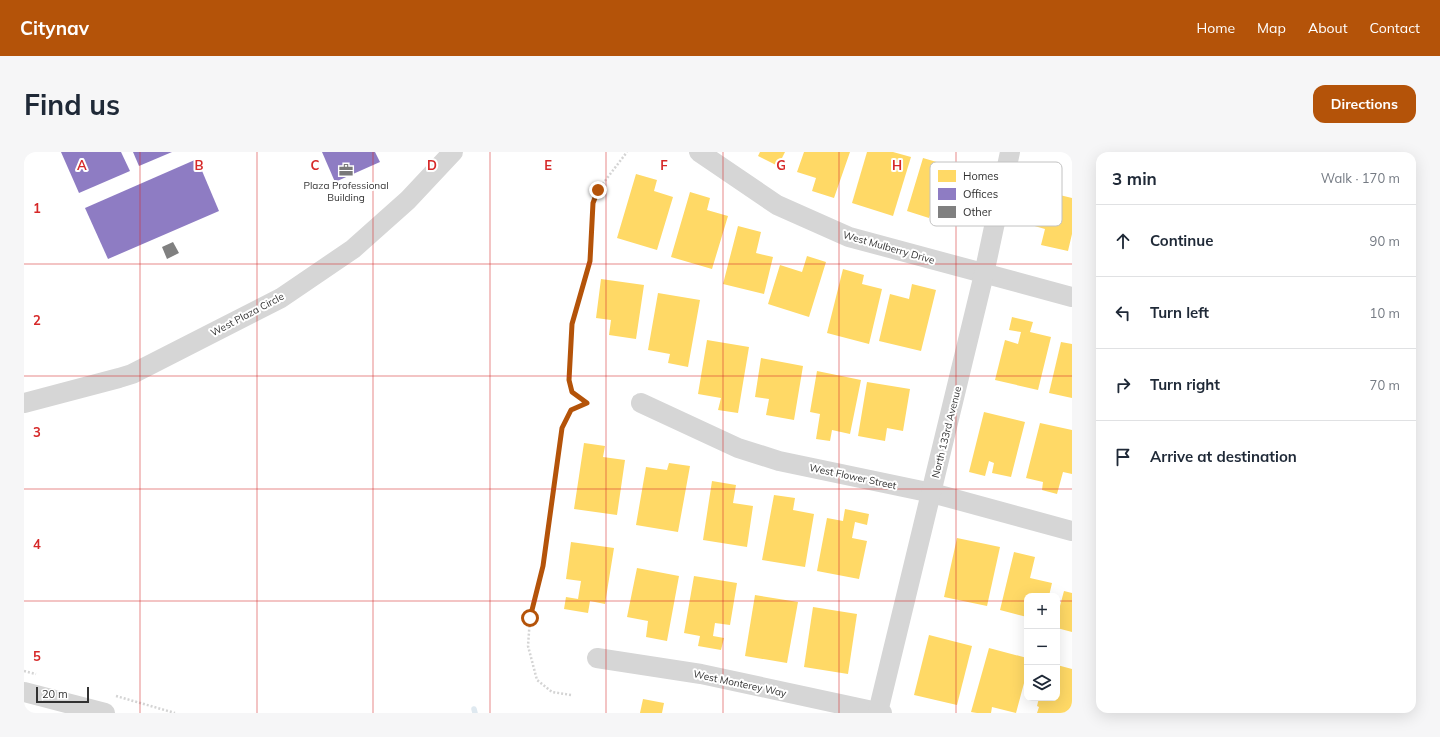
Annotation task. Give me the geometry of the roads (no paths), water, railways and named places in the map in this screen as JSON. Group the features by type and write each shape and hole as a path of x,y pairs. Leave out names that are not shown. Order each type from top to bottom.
{"street":[{"name":"West Plaza Circle","path":"24,402 132,374 281,298 353,249 408,200 454,152"},
{"name":"West Mulberry Drive","path":"699,152 777,205 849,237 1072,297"},
{"name":"North 133rd Avenue","path":"1008,162 1010,152"},
{"name":"North 133rd Avenue","path":"880,713 994,226"},
{"name":"West Flower Street","path":"641,403 745,450 779,461 932,493 1072,531"},
{"name":"West Monterey Way","path":"597,658 701,674 880,713"},
{"path":"24,692 104,713"}],"waterway":[{"path":"474,709 475,713"}],"place":[{"name":"Plaza Professional Building","path":"346,170"}]}
